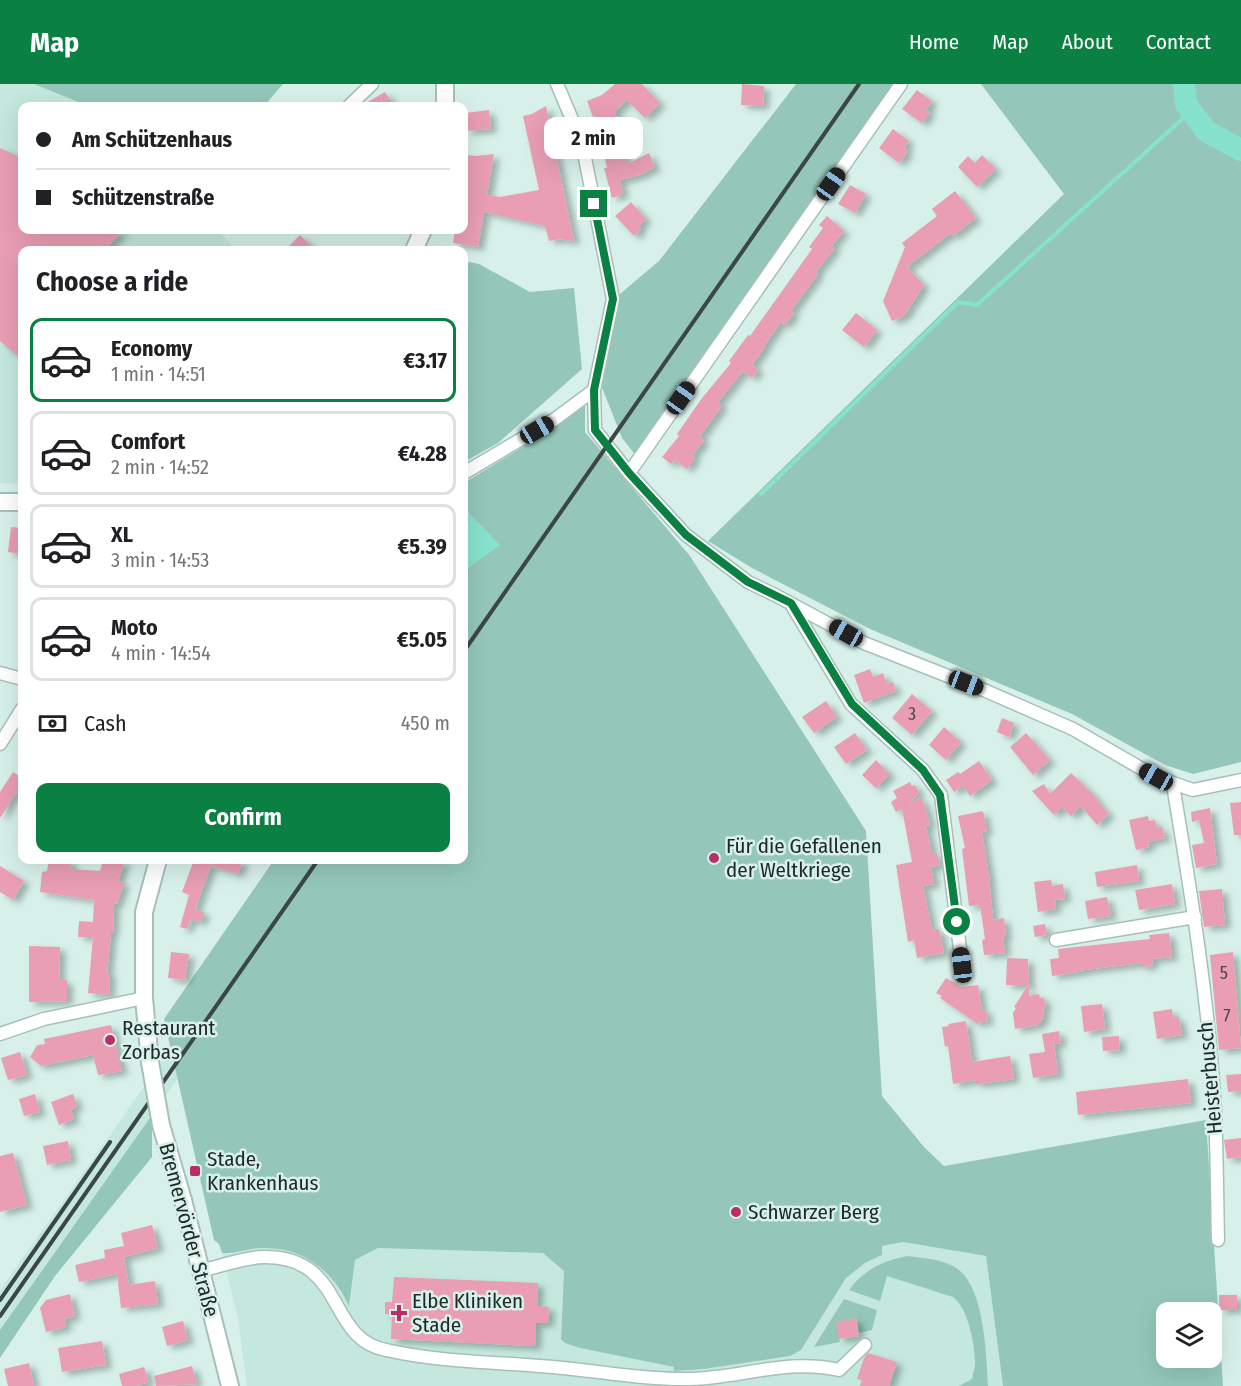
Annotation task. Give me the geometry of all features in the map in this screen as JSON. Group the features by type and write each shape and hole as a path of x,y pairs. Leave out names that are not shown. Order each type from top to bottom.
{"main road":[{"path":"445,84 445,102"},
{"path":"0,502 18,502"},
{"name":"Bremervörder Straße","path":"157,864 144,912 144,998 150,1062 161,1125 183,1200 230,1386"}],"street":[{"path":"353,102 372,84"},
{"path":"557,84 582,143 613,299 594,390 595,430 629,473 686,535 748,582 864,643 986,691 1073,729 1173,785 1193,790 1241,780"},
{"path":"629,473 901,84"},
{"path":"468,471 555,419 594,390"},
{"path":"791,603 852,704 923,770 940,795 962,965"},
{"path":"0,673 18,678"},
{"path":"0,744 18,715"},
{"name":"Heisterbusch","path":"1173,785 1195,917 1215,1111 1218,1240"},
{"path":"1056,940 1195,917"},
{"path":"0,1034 44,1019 144,998"},
{"path":"201,1271 262,1257 280,1258 300,1265 311,1270 324,1282 347,1324 357,1335 375,1348 392,1352 662,1379 709,1378 793,1365 839,1370 865,1345"}],"shaded area":[{"path":"0,84 34,84 78,102 18,102 18,234 221,234 233,246 18,246 18,484 0,483"},
{"path":"34,84 283,84 267,102 78,102"},
{"path":"796,84 897,84 637,457 622,438 601,385 620,294 659,261"},
{"path":"981,84 1241,84 1241,762 1193,774 1165,765 1072,714 870,629 752,568 708,541 1064,194"},
{"path":"468,262 479,264 530,292 574,288 582,369 498,443 468,460"},
{"path":"585,405 585,432 690,556 866,831 882,1096 924,1147 944,1166 1206,1120 1218,1302 1156,1302 1156,1368 1222,1368 1223,1386 1003,1386 986,1256 903,1242 882,1246 882,1255 865,1263 846,1278 801,1350 790,1356 704,1369 674,1371 674,1367 565,1343 561,1339 564,1271 543,1253 378,1248 355,1260 349,1306 334,1281 313,1262 302,1256 275,1248 222,1253 219,1244 214,1240 164,1019 271,864 468,864 468,568 499,545 468,512 468,481 557,426"},
{"path":"468,512 500,545 468,568"},
{"path":"302,864 329,864 0,1330 0,1290"},
{"path":"152,1115 152,1157 55,1276 0,1358 0,1330"},
{"name":"Elbe Kliniken Stade","path":"903,1242 986,1256 1003,1386 247,1386 238,1319 222,1253 230,1254 257,1248 278,1248 301,1255 320,1266 331,1277 349,1304 355,1260 378,1248 543,1253 564,1271 561,1338 580,1348 674,1367 674,1371 704,1369 790,1356 801,1350 846,1278 865,1263 881,1255 882,1246"},
{"path":"908,1256 937,1260 953,1266 964,1274 972,1287 982,1320 988,1386 959,1386 972,1379 975,1362 972,1335 966,1317 963,1309 953,1297 887,1276 880,1301 849,1290 875,1267 890,1260"},
{"path":"844,1299 877,1310 872,1330 859,1333 856,1318 837,1322 840,1342 814,1347"}],"building":[{"path":"615,84 642,84 660,103 645,118 627,100 615,111 627,164 649,153 655,167 640,175 620,180 623,194 612,198 595,116 593,117 587,101 602,95"},
{"path":"742,84 764,86 763,106 741,105"},
{"path":"917,90 932,101 926,110 930,112 922,123 902,109"},
{"path":"385,92 391,102 368,102"},
{"path":"546,106 574,241 558,239 549,241 545,226 484,212 478,247 453,243 454,234 468,234 468,155 494,154 487,195 500,197 539,190 523,116"},
{"path":"489,110 491,129 468,131 468,113"},
{"path":"893,129 909,141 904,148 908,151 899,163 879,148"},
{"path":"0,148 18,156 18,234 119,234 109,246 18,246 18,357 0,341"},
{"path":"982,155 996,169 977,187 958,167 968,156 975,163"},
{"path":"850,185 866,194 855,213 838,204"},
{"path":"955,191 976,218 953,236 951,233 907,267 924,285 904,316 892,321 883,301 905,247 902,243 937,216 932,209"},
{"path":"631,202 646,219 634,236 615,216"},
{"path":"827,216 844,231 832,245 835,248 816,272 818,274 791,311 794,313 785,325 781,322 764,346 752,365 758,369 752,378 743,371 718,402 722,406 700,436 704,440 692,456 695,458 687,469 675,460 671,464 662,457 679,436 677,434 702,398 731,363 729,361 748,335 750,336 812,249 809,247 823,228 819,225"},
{"path":"300,235 311,246 289,246"},
{"path":"856,313 877,330 864,347 842,330"},
{"path":"11,527 18,528 18,553 8,552"},
{"path":"870,669 873,677 883,673 887,684 893,682 896,691 864,703 854,675"},
{"path":"912,694 932,711 912,735 892,718"},
{"path":"826,701 837,717 814,733 802,717"},
{"path":"1002,718 1014,723 1009,737 997,732"},
{"path":"944,727 961,742 946,760 929,745"},
{"path":"855,733 867,750 846,764 834,747"},
{"path":"1026,733 1050,760 1033,775 1010,747"},
{"path":"876,760 890,774 876,788 862,775"},
{"path":"979,761 992,780 970,796 963,785 954,792 946,780"},
{"path":"13,772 18,775 18,794 16,793 0,818 0,792"},
{"path":"1071,773 1097,798 1109,814 1097,825 1081,806 1071,816 1062,807 1054,815 1032,791 1044,784 1050,794"},
{"path":"910,782 912,786 915,785 919,793 908,805 921,797 930,825 926,826 932,854 937,853 940,865 931,867 934,884 923,886 932,930 939,929 944,953 917,958 914,940 908,942 896,865 912,862 902,809 896,812 891,802 897,798 893,791"},
{"path":"1241,802 1241,835 1234,835 1230,803"},
{"path":"1210,808 1217,864 1196,868 1192,845 1204,843 1199,820 1192,822 1191,812"},
{"path":"983,811 987,831 982,832 993,920 1004,918 1006,937 1003,937 1005,953 984,955 982,940 985,939 980,905 969,906 962,849 965,848 958,816"},
{"path":"1148,816 1149,821 1155,820 1157,828 1162,827 1165,838 1148,842 1149,847 1136,850 1129,820"},
{"path":"48,864 71,864 70,869 100,871 102,864 124,864 118,881 124,883 117,904 114,903 113,933 111,933 107,973 110,973 109,995 88,993 93,937 78,937 79,921 93,922 94,900 40,892 42,872 47,871"},
{"path":"192,864 242,864 238,874 211,866 195,909 204,912 201,922 191,919 187,929 180,927 189,895 182,892"},
{"path":"1137,865 1139,881 1097,887 1095,872"},
{"path":"0,866 24,881 13,900 0,892"},
{"path":"1051,880 1052,886 1063,884 1065,899 1055,900 1056,909 1038,912 1034,882"},
{"path":"1172,884 1175,904 1139,910 1135,890"},
{"path":"1222,889 1225,925 1204,927 1199,891"},
{"path":"1107,897 1111,916 1088,919 1085,901"},
{"path":"1045,924 1047,935 1035,937 1033,926"},
{"path":"1169,933 1172,957 1152,959 1153,965 1141,967 1141,963 1052,976 1050,959 1059,958 1058,949 1150,939 1149,935"},
{"path":"29,946 60,947 59,980 67,980 67,1001 29,1002"},
{"path":"171,952 189,954 185,980 168,978"},
{"path":"1233,952 1241,1048 1219,1050 1210,955"},
{"path":"1007,958 1028,959 1029,996 1039,994 1040,998 1044,998 1046,1007 1043,1009 1044,1017 1038,1025 1015,1029 1013,1013 1016,1008 1014,1007 1028,985 1006,985"},
{"path":"946,978 961,987 978,985 982,1011 986,1010 988,1021 976,1023 940,998 942,996 936,993"},
{"path":"1102,1004 1105,1029 1084,1032 1081,1006"},
{"path":"1172,1009 1173,1018 1179,1017 1182,1035 1157,1039 1153,1012"},
{"path":"966,1021 972,1062 1010,1056 1014,1079 976,1084 976,1080 953,1084 948,1046 945,1047 942,1027"},
{"path":"111,1025 122,1071 98,1075 93,1055 41,1066 30,1057 37,1045 45,1044 44,1039"},
{"path":"1059,1031 1061,1043 1054,1044 1058,1074 1033,1078 1029,1054 1045,1052 1042,1034"},
{"path":"1119,1036 1120,1050 1103,1051 1102,1037"},
{"path":"20,1052 27,1075 8,1080 1,1058"},
{"path":"1241,1074 1241,1091 1228,1092 1226,1075"},
{"path":"1188,1079 1191,1103 1078,1115 1076,1092"},
{"path":"35,1094 40,1112 24,1116 19,1099"},
{"path":"73,1094 77,1106 71,1110 74,1119 59,1125 51,1102"},
{"path":"1241,1138 1241,1157 1227,1159 1224,1140"},
{"path":"68,1141 71,1160 47,1165 43,1146"},
{"path":"13,1153 27,1205 0,1212 0,1156"},
{"path":"152,1225 158,1248 124,1257 129,1285 155,1281 158,1304 121,1308 117,1274 79,1282 75,1265 105,1258 104,1250 124,1246 121,1233"},
{"path":"394,1277 538,1283 537,1306 549,1307 548,1323 536,1323 535,1346 391,1339 392,1314 385,1314 385,1302 392,1302"},
{"path":"70,1294 75,1316 64,1319 66,1327 46,1332 40,1308 46,1300"},
{"path":"1219,1295 1237,1295 1237,1310 1222,1310 1222,1302 1219,1302"},
{"path":"856,1318 859,1336 839,1339 836,1322"},
{"path":"183,1321 188,1340 167,1346 162,1327"},
{"path":"102,1341 106,1365 62,1372 58,1348"},
{"path":"868,1353 897,1362 889,1386 860,1386 862,1380 857,1379"},
{"path":"29,1363 34,1386 8,1386 4,1369"},
{"path":"192,1366 197,1384 156,1386 154,1376"},
{"path":"144,1367 149,1382 135,1386 122,1386 119,1374"}],"waterway":[{"path":"1184,84 1186,104 1206,131 1241,150"},
{"path":"761,494 958,302 977,305 1191,111"}],"railway":[{"path":"468,645 859,84"},
{"path":"0,1316 315,864"},
{"path":"0,1300 110,1142"}],"place":[{"name":"Für die Gefallenen der Weltkriege","path":"714,858"},
{"name":"Restaurant Zorbas","path":"110,1040"},
{"name":"Stade, Krankenhaus","path":"195,1171"},
{"name":"Schwarzer Berg","path":"736,1212"},
{"name":"Elbe Kliniken Stade","path":"399,1313"}],"route":[{"path":"594,204 613,299 594,390 595,430 629,473 686,535 748,582 791,603 852,704 923,770 940,795 957,922"}]}
